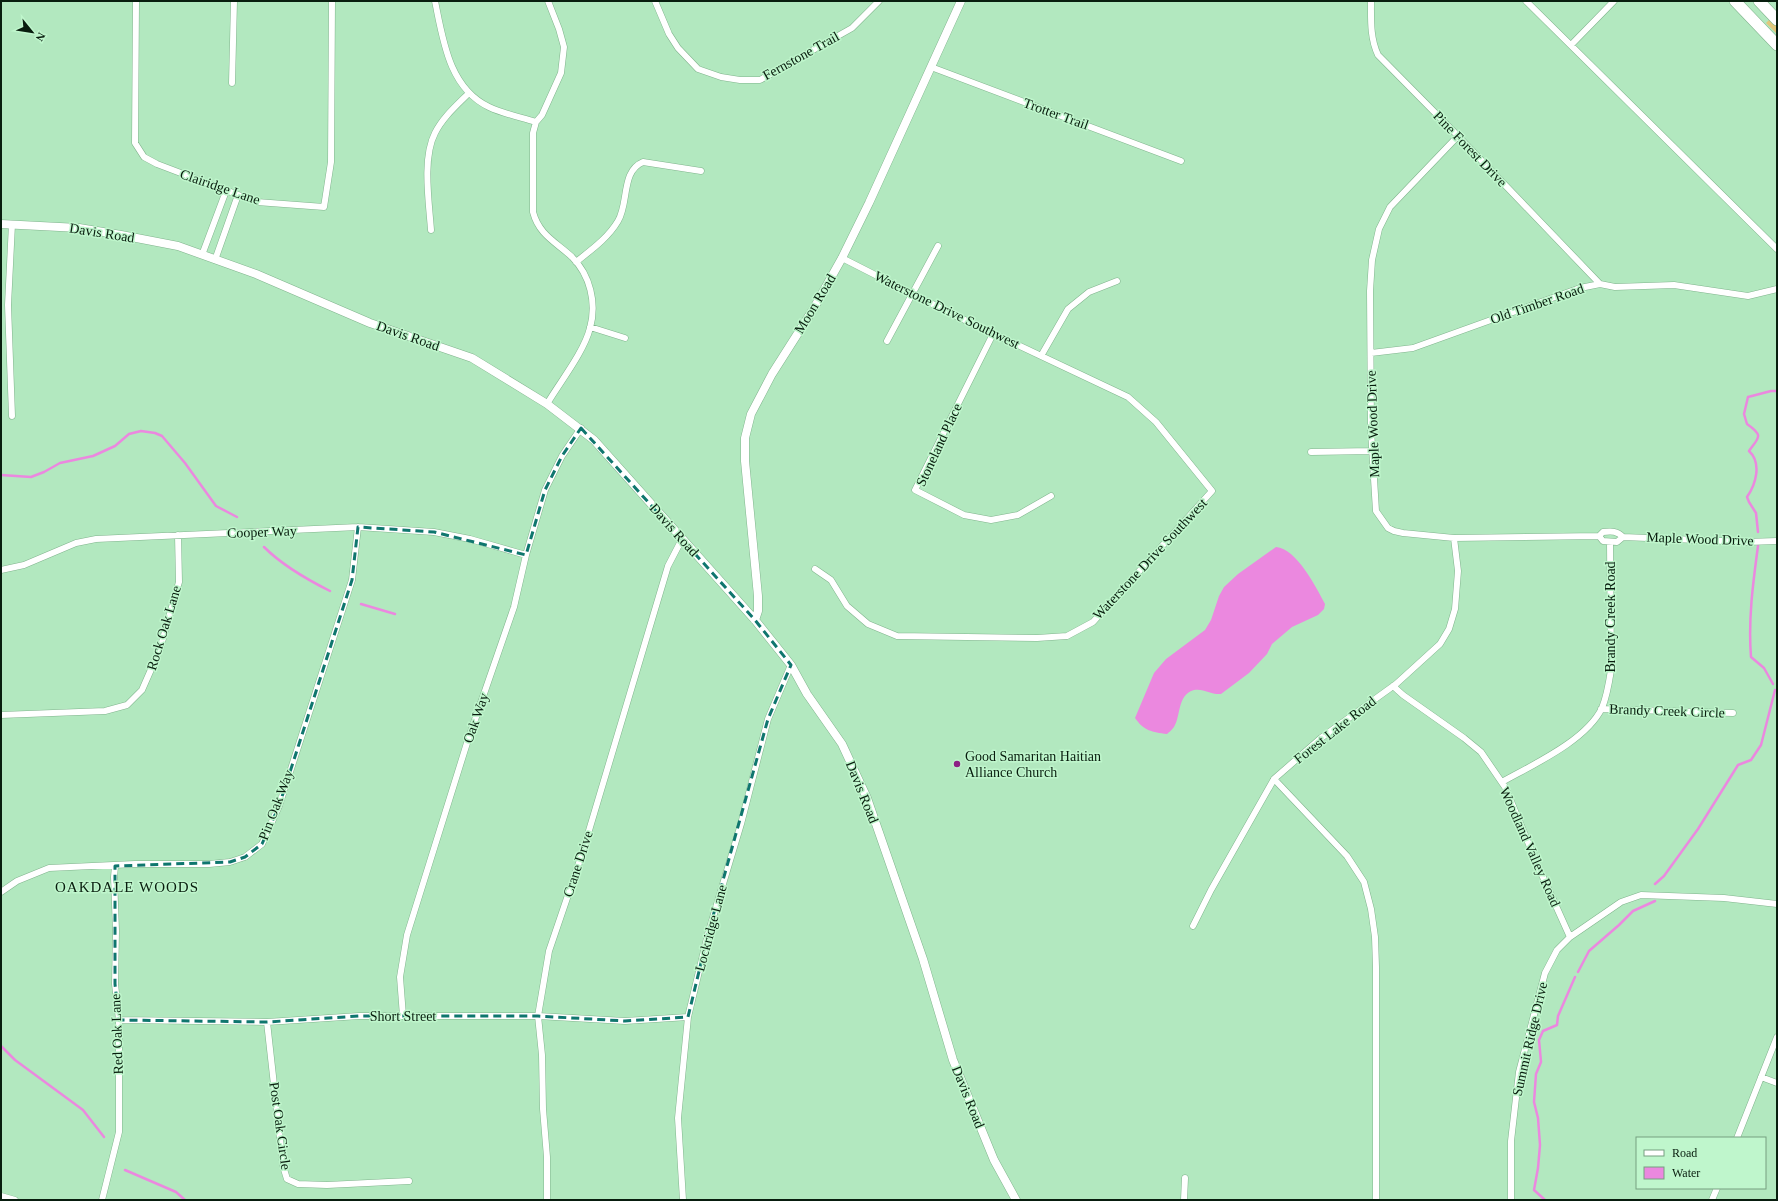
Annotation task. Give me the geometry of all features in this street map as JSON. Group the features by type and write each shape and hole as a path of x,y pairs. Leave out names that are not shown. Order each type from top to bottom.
{"highway":[{"path":"1735,1 1777,45"},
{"path":"1758,1 1777,20"}],"street":[{"name":"Clairidge Lane","path":"136,1 135,143 144,156 157,164 257,202 324,206 331,162 332,1"},
{"path":"232,83 234,1"},
{"path":"435,1 445,49 458,80 469,93 487,106 536,122"},
{"path":"547,404 581,349 590,327 593,300 589,284 576,262 547,237 536,221 532,203 533,133 536,122 542,115 561,73 564,47 548,1"},
{"name":"Fernstone Trail","path":"655,1 669,34 678,48 698,69 721,77 740,80 760,80 852,28 878,1"},
{"name":"Moon Road","path":"755,620 758,611 758,596 744,461 747,429 758,399 814,308 842,258 869,203 961,1"},
{"name":"Pine Forest Drive","path":"1371,1 1371,32 1378,55 1600,284"},
{"path":"1526,1 1777,249"},
{"path":"1571,45 1614,1"},
{"name":"Trotter Trail","path":"931,67 1181,161"},
{"path":"432,230 428,172 430,148 434,134 442,121 469,93"},
{"name":"Maple Wood Drive","path":"1458,136 1390,207 1378,229 1372,260 1370,291 1372,451 1376,512 1388,528 1403,533 1454,538 1599,536 1604,532 1610,531 1617,532 1623,537 1747,542 1777,541"},
{"path":"576,262 608,235 618,222 622,212 629,175 636,165 643,162 702,171"},
{"path":"202,255 226,191"},
{"path":"215,260 238,195"},
{"name":"Davis Road","path":"1,224 86,229 178,246 256,274 370,323 472,358 547,404 581,428 594,440 755,620 791,665 807,694 842,744 867,798 923,959 953,1060 994,1160 1016,1200"},
{"path":"12,224 8,305 12,416"},
{"path":"887,340 938,246"},
{"name":"Waterstone Drive Southwest","path":"815,569 831,580 847,606 868,624 897,636 1037,638 1067,636 1093,622 1212,491 1156,422 1128,397 993,334 842,258"},
{"path":"1041,356 1068,309 1089,292 1116,281"},
{"name":"Old Timber Road","path":"1371,353 1413,348 1580,288 1600,284 1615,287 1674,284 1748,296 1777,289"},
{"path":"590,327 625,338"},
{"name":"Stoneland Place","path":"993,334 915,490 964,515 991,520 1018,515 1051,496"},
{"name":"Oak Way","path":"403,1016 400,977 407,935 467,743 514,607 526,555 545,490 562,456 581,428"},
{"path":"1311,452 1372,451"},
{"name":"Cooper Way","path":"1,570 24,565 76,543 96,539 358,527 434,532 470,539 526,555"},
{"name":"Pin Oak Way","path":"1,892 17,881 49,868 135,864 209,864 230,862 245,857 262,844 279,806 352,580 358,527"},
{"name":"Rock Oak Lane","path":"1,715 105,711 128,706 142,690 160,649 179,582 178,535"},
{"name":"Maple Wood Drive","path":"1599,536 1603,541 1610,542 1617,542 1623,537"},
{"name":"Forest Lake Road","path":"1193,926 1218,876 1274,779 1321,738 1393,686 1440,644 1449,629 1455,609 1458,571 1454,538"},
{"name":"Crane Drive","path":"547,1200 547,1158 542,1109 542,1055 538,1016 549,951 582,854 668,566 682,539"},
{"name":"Brandy Creek Road","path":"1502,782 1581,735 1591,725 1601,709 1608,691 1612,670 1610,542"},
{"name":"Lockridge Lane","path":"683,1200 678,1118 688,1017 708,934 741,824 768,719 791,665"},
{"name":"Woodland Valley Road","path":"1393,686 1403,695 1464,738 1481,752 1502,782 1570,937"},
{"name":"Brandy Creek Circle","path":"1601,709 1733,713"},
{"path":"1274,779 1347,856 1364,882 1371,909 1375,937 1376,967 1376,1200"},
{"name":"Red Oak Lane","path":"102,1200 119,1132 119,1020 115,984 116,931 114,877 116,866"},
{"name":"Summit Ridge Drive","path":"1511,1200 1511,1141 1519,1072 1545,973 1557,950 1570,937 1621,902 1641,895 1724,898 1777,904"},
{"name":"Short Street","path":"119,1020 267,1022 359,1016 538,1016 625,1021 688,1017"},
{"name":"Post Oak Circle","path":"267,1022 283,1166 288,1179 298,1184 327,1185 409,1181"},
{"path":"1737,1137 1777,1037"},
{"path":"1761,1077 1777,1083"},
{"path":"1184,1200 1185,1178"},
{"path":"1712,1200 1717,1189"},
{"path":"1,1196 15,1200"}],"highlighted area":[{"path":"581,428 755,620 791,665 768,719 708,934 688,1017 625,1021 538,1016 359,1016 267,1022 119,1020 115,984 115,866 230,862 245,857 262,844 279,806 352,580 358,527 434,532 526,555 545,490 562,456"}],"shaded area":[{"path":"1770,19 1777,27 1777,34 1766,23"}],"water":[{"path":"1276,547 1284,549 1291,554 1305,570 1325,604 1324,609 1318,615 1292,627 1272,644 1267,654 1249,673 1221,694 1194,690 1185,696 1180,706 1174,727 1167,734 1153,731 1142,726 1135,718 1154,673 1166,659 1205,630 1211,620 1219,596 1224,587 1238,574"}],"waterway":[{"path":"1758,532 1756,513 1747,497 1753,486 1756,474 1755,461 1749,451 1755,443 1758,434 1747,424 1744,414 1748,397 1771,391 1777,391"},
{"path":"1,475 31,477 60,463 93,456 115,446 129,434 141,431 155,433 162,436 185,463 216,506 237,517"},
{"path":"1758,546 1751,615 1751,657 1764,668 1773,684"},
{"path":"264,547 295,572 330,591"},
{"path":"361,604 395,614"},
{"path":"1655,884 1664,876 1698,829 1738,765 1751,760 1761,745 1775,690"},
{"path":"1578,972 1589,951 1633,911 1655,901"},
{"path":"1545,1200 1534,1190 1540,1145 1538,1118 1534,1102 1536,1074 1541,1062 1539,1040 1543,1031 1557,1025 1558,1016 1575,977"},
{"path":"1,1046 15,1060 83,1110 104,1137"},
{"path":"125,1170 176,1192 185,1200"}],"place":[{"name":"Good Samaritan Haitian Alliance Church","path":"957,764"}],"district":[{"name":"OAKDALE WOODS","path":"127,887"}]}
